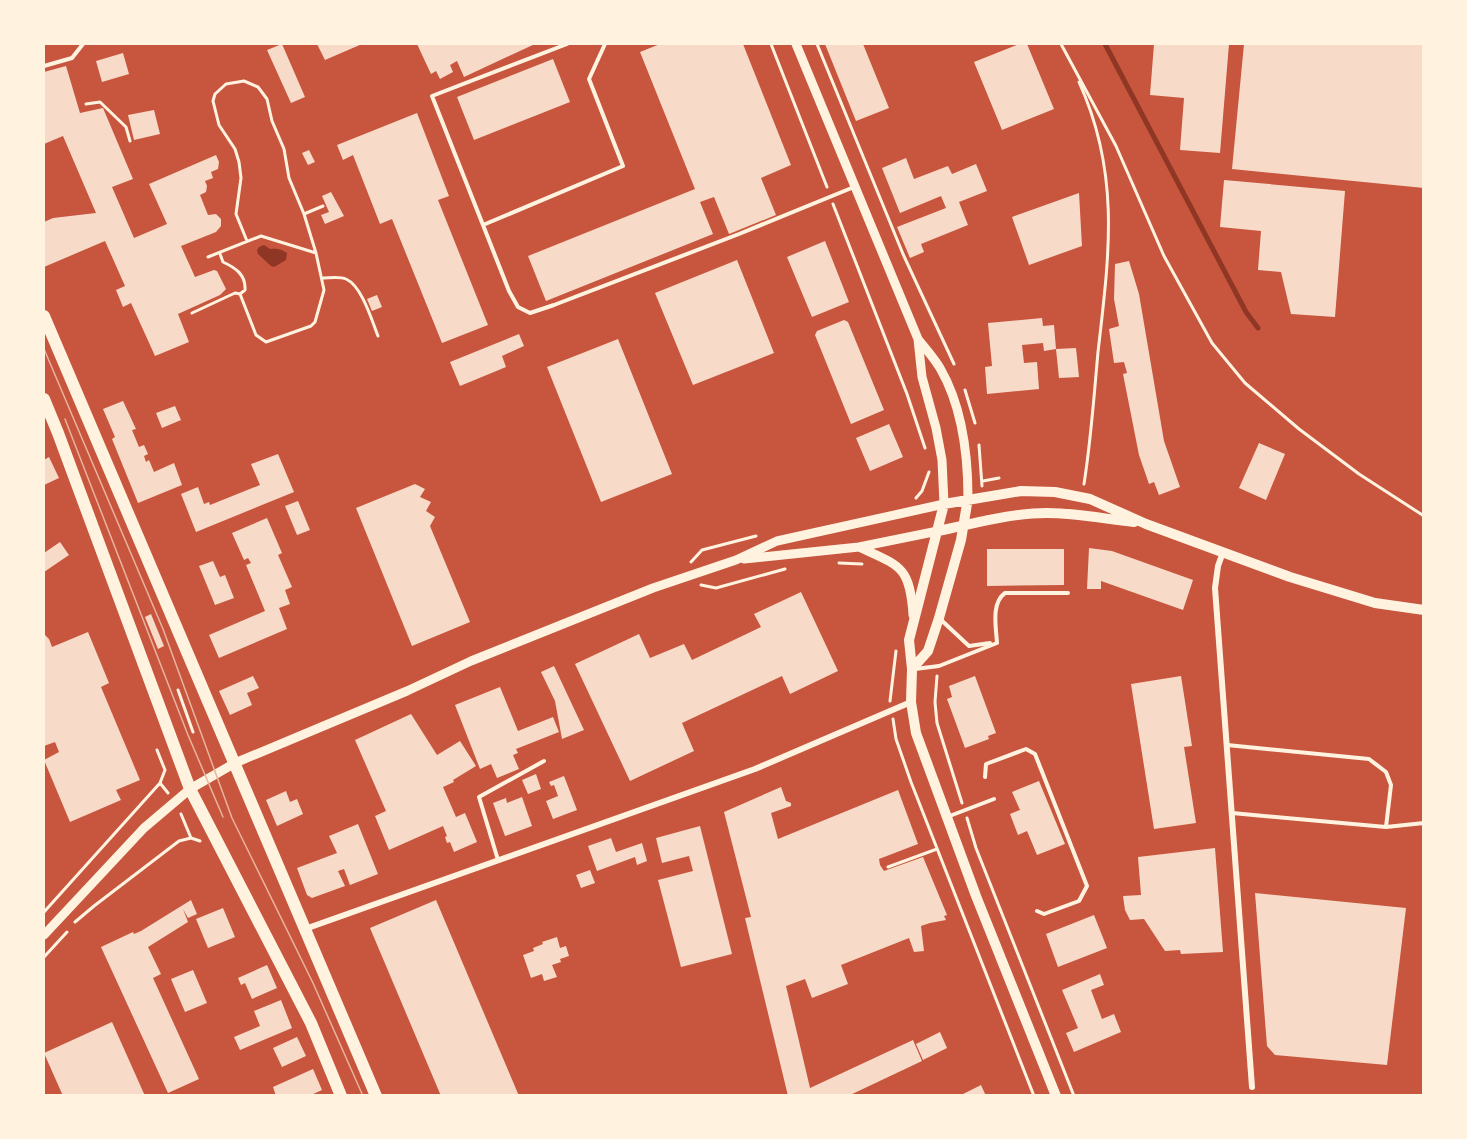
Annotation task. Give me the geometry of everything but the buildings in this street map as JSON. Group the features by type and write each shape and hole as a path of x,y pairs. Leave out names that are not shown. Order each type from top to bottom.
{"main road":[{"path":"44,316 376,1095"},
{"path":"44,399 190,789 310,1023 341,1095"},
{"path":"1056,1095 946,818 916,733 911,702 912,669 909,640 944,504 968,498 1021,491 1055,492 1090,499 1146,524 1365,601 1424,610"},
{"path":"912,669 928,651 939,618 964,526 968,498"},
{"path":"938,531 1022,515 1045,513 1146,524"}],"street":[{"path":"796,44 918,339 940,368 959,418 967,461 968,498"},
{"path":"44,935 144,828 190,789 235,763 571,620 653,588 736,560 777,541 944,504 942,460 922,377 918,339"},
{"path":"736,560 859,547 938,531"},
{"path":"859,547 896,563 907,578 914,624"},
{"path":"1223,552 1218,566 1215,588 1252,1087"},
{"path":"305,929 755,770 911,702"}],"lane":[{"path":"44,66 72,58 83,44"},
{"path":"567,44 432,96 508,291 518,307 530,313 739,234 854,186"},
{"path":"483,225 622,166 589,79 605,44"},
{"path":"997,643 996,604 999,597 1005,593 1068,592"},
{"path":"939,618 969,646 997,643"},
{"path":"912,669 939,666 997,643"},
{"path":"1226,745 1369,759 1386,772 1391,785 1386,827"},
{"path":"985,777 986,764 1026,749 1035,754 1087,886 1079,902 1044,914 1037,911"},
{"path":"499,860 479,797 544,761"},
{"path":"946,818 994,799"},
{"path":"1231,813 1386,827 1424,823"}],"path":[{"path":"771,44 907,394 926,454"},
{"path":"817,44 903,254 956,368"},
{"path":"1061,44 1116,146 1164,256 1212,344 1245,383 1299,429 1359,474 1424,516"},
{"path":"1068,56 1098,131 1106,170 1109,206 1105,286 1084,484"},
{"path":"240,294 256,335 266,342 311,326 315,322 324,290 316,253 304,214 289,178 284,148 272,121 264,93 253,84 244,81 226,84 215,94 213,101 219,124 235,149 239,162 241,178 236,213 247,241"},
{"path":"86,104 100,102 126,127 130,141"},
{"path":"304,214 323,206"},
{"path":"208,257 261,236 316,253"},
{"path":"192,313 245,290 244,280 236,268 223,262 220,254"},
{"path":"322,278 345,278 354,285 365,303 378,336"},
{"path":"964,387 974,413 976,430"},
{"path":"978,439 981,457"},
{"path":"907,502 916,498 922,491 929,470"},
{"path":"838,563 867,564"},
{"path":"716,588 791,567"},
{"path":"939,666 935,702 937,723 976,848 1074,1095"},
{"path":"178,690 194,732"},
{"path":"44,912 160,783 165,770 157,750"},
{"path":"44,957 75,922 147,864 179,841 191,838 200,841"},
{"path":"888,867 937,849"}],"shaded area":[{"path":"264,245 270,249 279,249 287,253 286,260 274,267 271,266 258,254 259,247"}],"waterway":[{"path":"1105,44 1246,312 1258,328"}],"tram line":[{"path":"44,349 163,629 232,818 313,983 363,1096"},
{"path":"65,419 188,735 223,817"}]}
